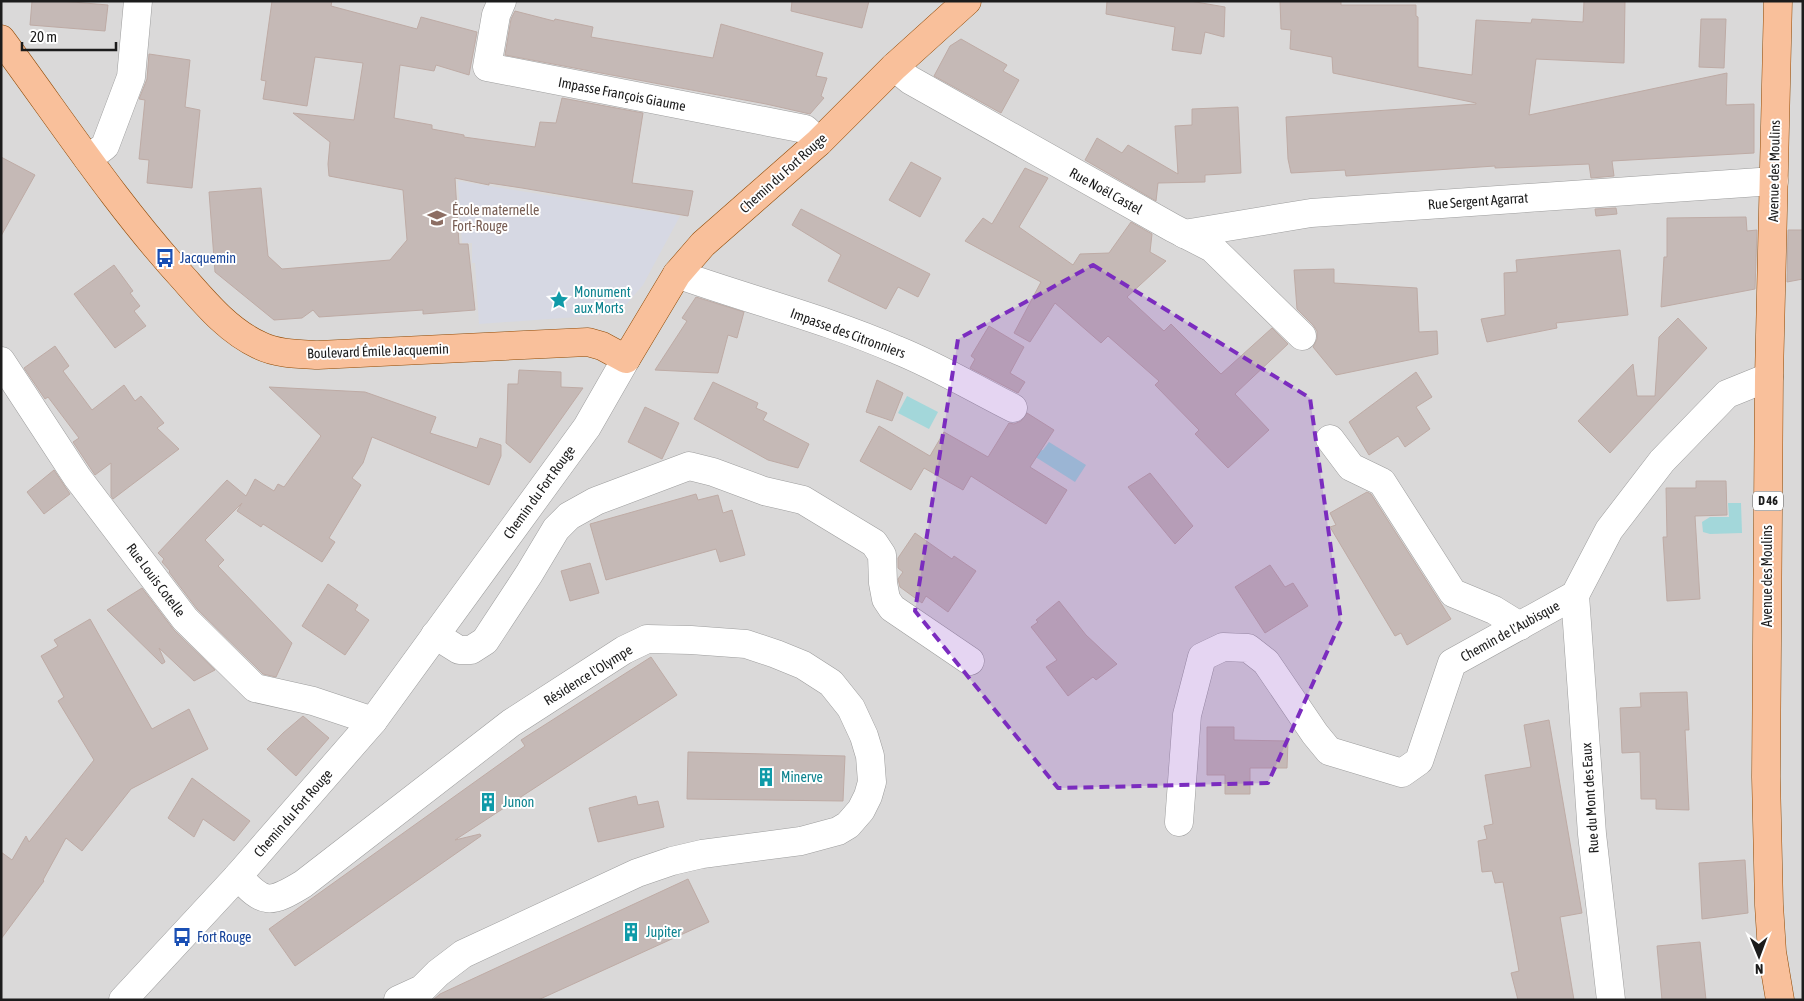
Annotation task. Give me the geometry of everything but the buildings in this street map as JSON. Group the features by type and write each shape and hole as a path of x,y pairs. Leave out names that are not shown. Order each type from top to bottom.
{"main road":[{"name":"Chemin du Fort Rouge","path":"626,360 677,274 703,244 820,142 894,67 967,1"},
{"name":"Avenue des Moulins","path":"1778,1 1769,377 1766,777 1769,905 1772,952 1780,1000"},
{"name":"Boulevard Émile Jacquemin","path":"1,39 88,159 165,258 213,311 237,332 260,346 287,353 318,355 588,342 602,346 626,360"}],"street":[{"path":"88,159 105,146 131,77 138,1"},
{"name":"Impasse François Giaume","path":"502,1 496,15 487,68 806,129 820,142"},
{"name":"Rue Noël Castel","path":"894,67 910,80 1212,248 1302,336"},
{"name":"Rue Sergent Agarrat","path":"1184,234 1310,213 1774,181"},
{"name":"Impasse des Citronniers","path":"677,274 741,297 832,324 898,350 1013,408"},
{"name":"Chemin du Fort Rouge","path":"123,1000 238,876 373,720 587,427 626,360"},
{"name":"Rue Louis Cotelle","path":"1,361 77,477 185,619 254,688 313,701 373,720"},
{"name":"Chemin de l'Aubisque","path":"1179,822 1187,715 1202,658 1223,647 1248,648 1266,662 1315,734 1329,751 1402,773 1419,761 1452,663 1575,596 1609,530 1662,461 1727,394 1769,377"},
{"path":"1330,439 1351,466 1382,482 1453,593 1494,610 1520,626"},
{"path":"435,635 459,650 471,650 485,641 519,590 556,528 569,516 596,501 689,466 713,472 764,491 803,500 874,543 882,555 883,583 886,599 892,608 970,662"},
{"name":"Rue du Mont des Eaux","path":"1575,596 1592,834 1611,1000"},
{"name":"Résidence l'Olympe","path":"238,876 253,893 265,899 274,899 286,895 303,884 511,723 624,650 647,639 746,644 776,654 802,666 831,683 851,708 864,736 872,772 872,782 861,810 848,825 838,831 801,841 702,854 672,861 637,873 463,954 438,972 422,989 398,1000"}],"highlighted area":[{"path":"1093,265 1310,398 1341,621 1268,783 1058,788 915,611 958,339"}],"shaded area":[{"path":"1,1 1803,1 1803,1000 1,1000"},
{"path":"458,181 680,216 643,285 618,314 479,324 475,263 472,263 472,243 462,243"}],"water":[{"path":"907,396 938,412 929,429 898,413"},
{"path":"1049,442 1086,465 1075,482 1034,456 1037,451 1043,450"},
{"path":"1728,503 1741,503 1742,533 1710,534 1703,532 1702,522 1710,517 1729,517"}],"place":[{"name":"École maternelle Fort-Rouge","path":"437,218"},
{"name":"Jacquemin","path":"165,258"},
{"name":"Monument aux Morts","path":"559,300"},
{"name":"Minerve","path":"766,777"},
{"name":"Junon","path":"488,802"},
{"name":"Jupiter","path":"631,932"},
{"name":"Fort Rouge","path":"182,937"}]}
